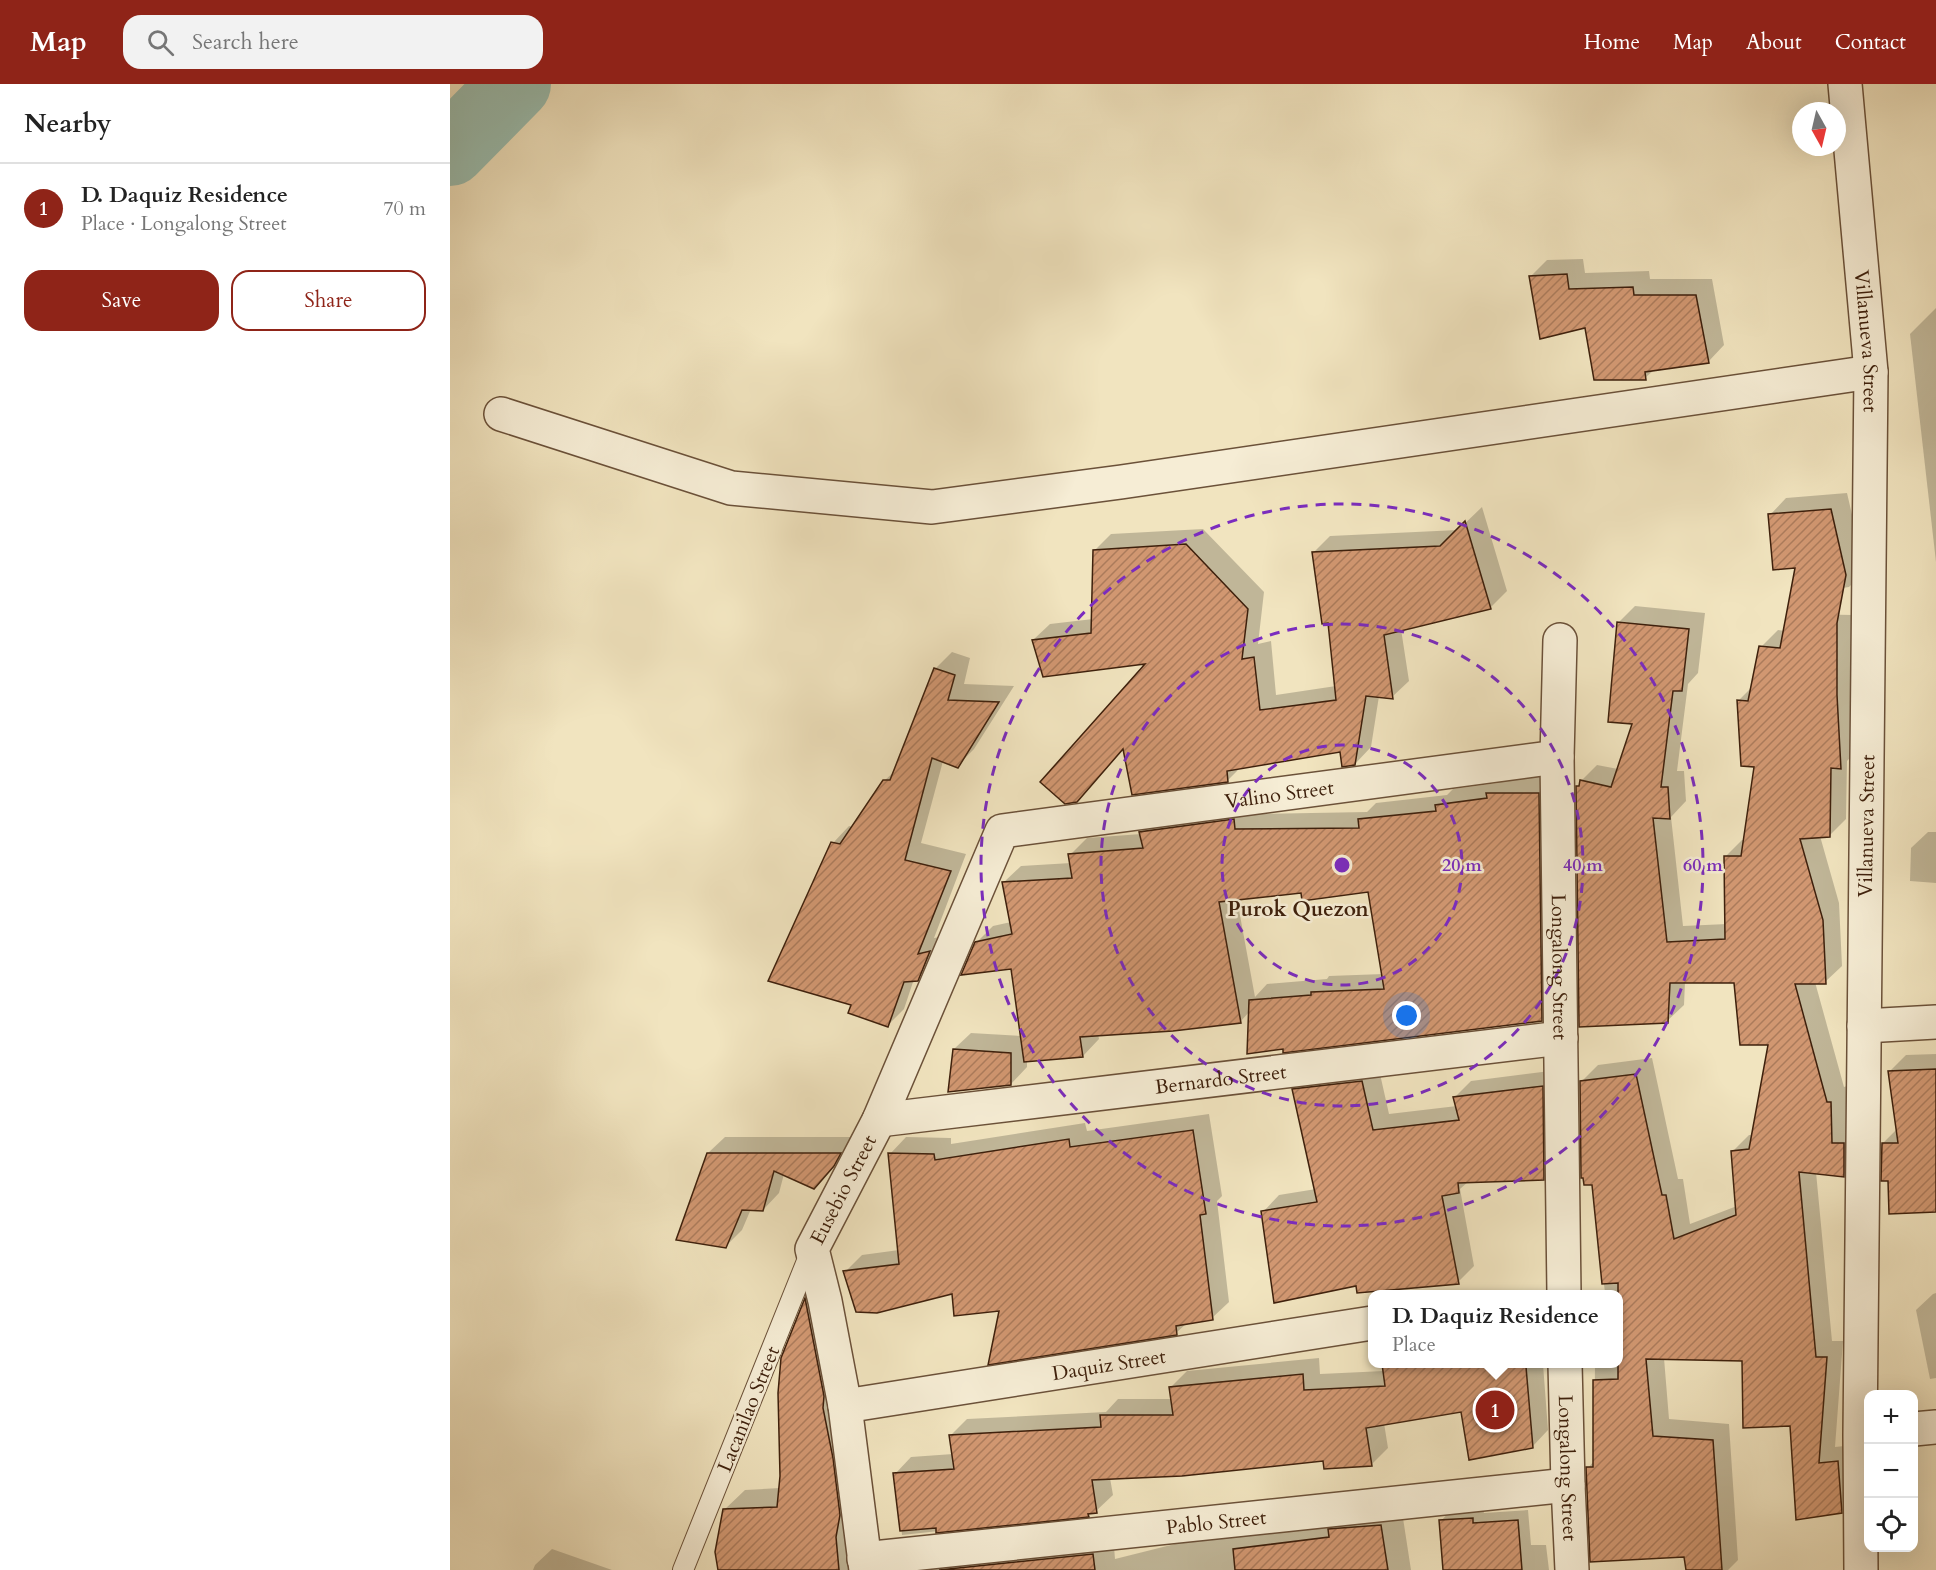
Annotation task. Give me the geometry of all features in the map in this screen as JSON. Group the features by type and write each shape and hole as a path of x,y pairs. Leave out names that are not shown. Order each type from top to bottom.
{"street":[{"name":"Villanueva Street","path":"1845,84 1871,372 1864,1026 1864,1390"},
{"path":"501,414 731,488 932,507 1121,482 1871,372"},
{"name":"Longalong Street","path":"1560,640 1557,757 1561,1038 1561,1290"},
{"name":"Valino Street","path":"1002,831 1557,757"},
{"name":"Eusebio Street","path":"865,1564 845,1406 825,1301 812,1249 879,1120 1002,831"},
{"path":"1864,1026 1936,1022"},
{"name":"Bernardo Street","path":"879,1120 1561,1038"},
{"name":"Daquiz Street","path":"845,1406 1368,1324"},
{"name":"Longalong Street","path":"1566,1368 1572,1570"},
{"path":"1918,1429 1936,1427"},
{"name":"Villanueva Street","path":"1861,1570 1864,1435"},
{"name":"Pablo Street","path":"865,1564 1568,1485"}],"lane":[{"name":"Lacanilao Street","path":"683,1570 812,1249"}],"building":[{"path":"1567,274 1569,289 1633,287 1634,295 1696,295 1709,363 1645,372 1646,380 1594,380 1585,328 1540,339 1529,276"},
{"path":"1831,509 1846,575 1837,623 1837,695 1841,769 1831,768 1830,837 1800,839 1823,920 1826,984 1795,984 1827,1102 1831,1102 1832,1143 1844,1143 1844,1177 1799,1172 1816,1357 1827,1357 1819,1463 1838,1461 1842,1513 1796,1520 1790,1426 1743,1428 1742,1361 1646,1359 1653,1436 1713,1440 1722,1570 1686,1570 1684,1557 1590,1562 1586,1467 1593,1467 1593,1380 1618,1379 1618,1368 1623,1368 1623,1290 1618,1290 1618,1283 1602,1284 1592,1185 1584,1185 1583,1178 1581,1178 1580,1081 1636,1074 1662,1195 1666,1195 1674,1239 1736,1215 1731,1151 1749,1149 1768,1045 1740,1045 1734,983 1670,983 1668,1023 1579,1027 1576,786 1579,786 1580,780 1611,787 1632,724 1608,722 1617,622 1689,629 1682,691 1673,691 1661,787 1668,787 1670,819 1653,818 1667,942 1725,939 1724,856 1741,856 1754,767 1741,766 1737,700 1748,701 1759,646 1780,648 1795,568 1773,570 1768,514"},
{"path":"1465,521 1491,609 1384,635 1393,699 1366,696 1355,765 1342,767 1340,752 1227,771 1228,782 1132,795 1123,749 1077,802 1065,804 1040,782 1145,664 1043,677 1032,640 1091,633 1093,550 1186,544 1248,609 1242,659 1254,657 1260,710 1336,700 1328,623 1322,624 1312,552 1440,546"},
{"path":"934,668 955,675 948,700 999,702 958,768 932,758 905,860 951,871 918,954 930,951 918,981 904,982 888,1027 848,1013 851,1005 768,981 831,842 840,844 883,780 890,780"},
{"path":"1486,793 1539,793 1542,1021 1283,1053 1283,1049 1247,1054 1249,1000 1311,995 1311,992 1384,989 1368,892 1302,901 1301,893 1219,902 1241,1023 1173,1031 1080,1037 1083,1057 1024,1062 1011,969 961,975 975,942 1012,934 1002,882 1072,878 1068,854 1143,848 1139,832 1234,819 1235,829 1359,828 1358,819 1436,811 1435,805 1487,798"},
{"path":"953,1049 1011,1053 1011,1085 948,1092"},
{"path":"1936,1069 1936,1212 1889,1214 1888,1181 1881,1181 1882,1143 1898,1143 1888,1071"},
{"path":"1362,1081 1373,1130 1459,1120 1453,1097 1543,1086 1544,1180 1458,1183 1459,1193 1442,1196 1459,1284 1368,1290 1368,1292 1357,1293 1356,1286 1274,1303 1261,1211 1317,1202 1292,1089"},
{"path":"1193,1130 1206,1214 1200,1215 1213,1320 1176,1326 1177,1335 988,1365 999,1311 954,1316 952,1294 877,1313 856,1312 843,1271 899,1264 888,1153 934,1154 935,1160 1069,1139 1070,1147"},
{"path":"707,1153 841,1153 834,1166 814,1189 774,1171 763,1211 742,1210 726,1248 676,1240"},
{"path":"805,1298 824,1396 823,1408 833,1458 840,1515 836,1537 839,1570 718,1570 715,1552 723,1509 777,1507 780,1476 778,1393 781,1358"},
{"path":"1383,1368 1526,1368 1533,1448 1469,1460 1461,1412 1366,1428 1372,1466 1324,1469 1323,1461 1182,1476 1092,1480 1097,1513 1088,1514 1089,1517 936,1533 936,1528 900,1531 893,1473 954,1469 949,1435 1101,1427 1100,1415 1173,1415 1169,1387 1303,1374 1304,1390 1385,1386"},
{"path":"1473,1518 1473,1523 1518,1520 1522,1570 1443,1570 1439,1520"},
{"path":"1381,1525 1388,1570 1235,1570 1233,1549 1329,1537 1328,1529"},
{"path":"1093,1554 1095,1570 939,1570"}],"waterway":[{"path":"450,150 515,84"}],"place":[{"name":"D. Daquiz Residence","path":"1495,1410"}],"district":[{"name":"Purok Quezon","path":"1298,909"}]}
